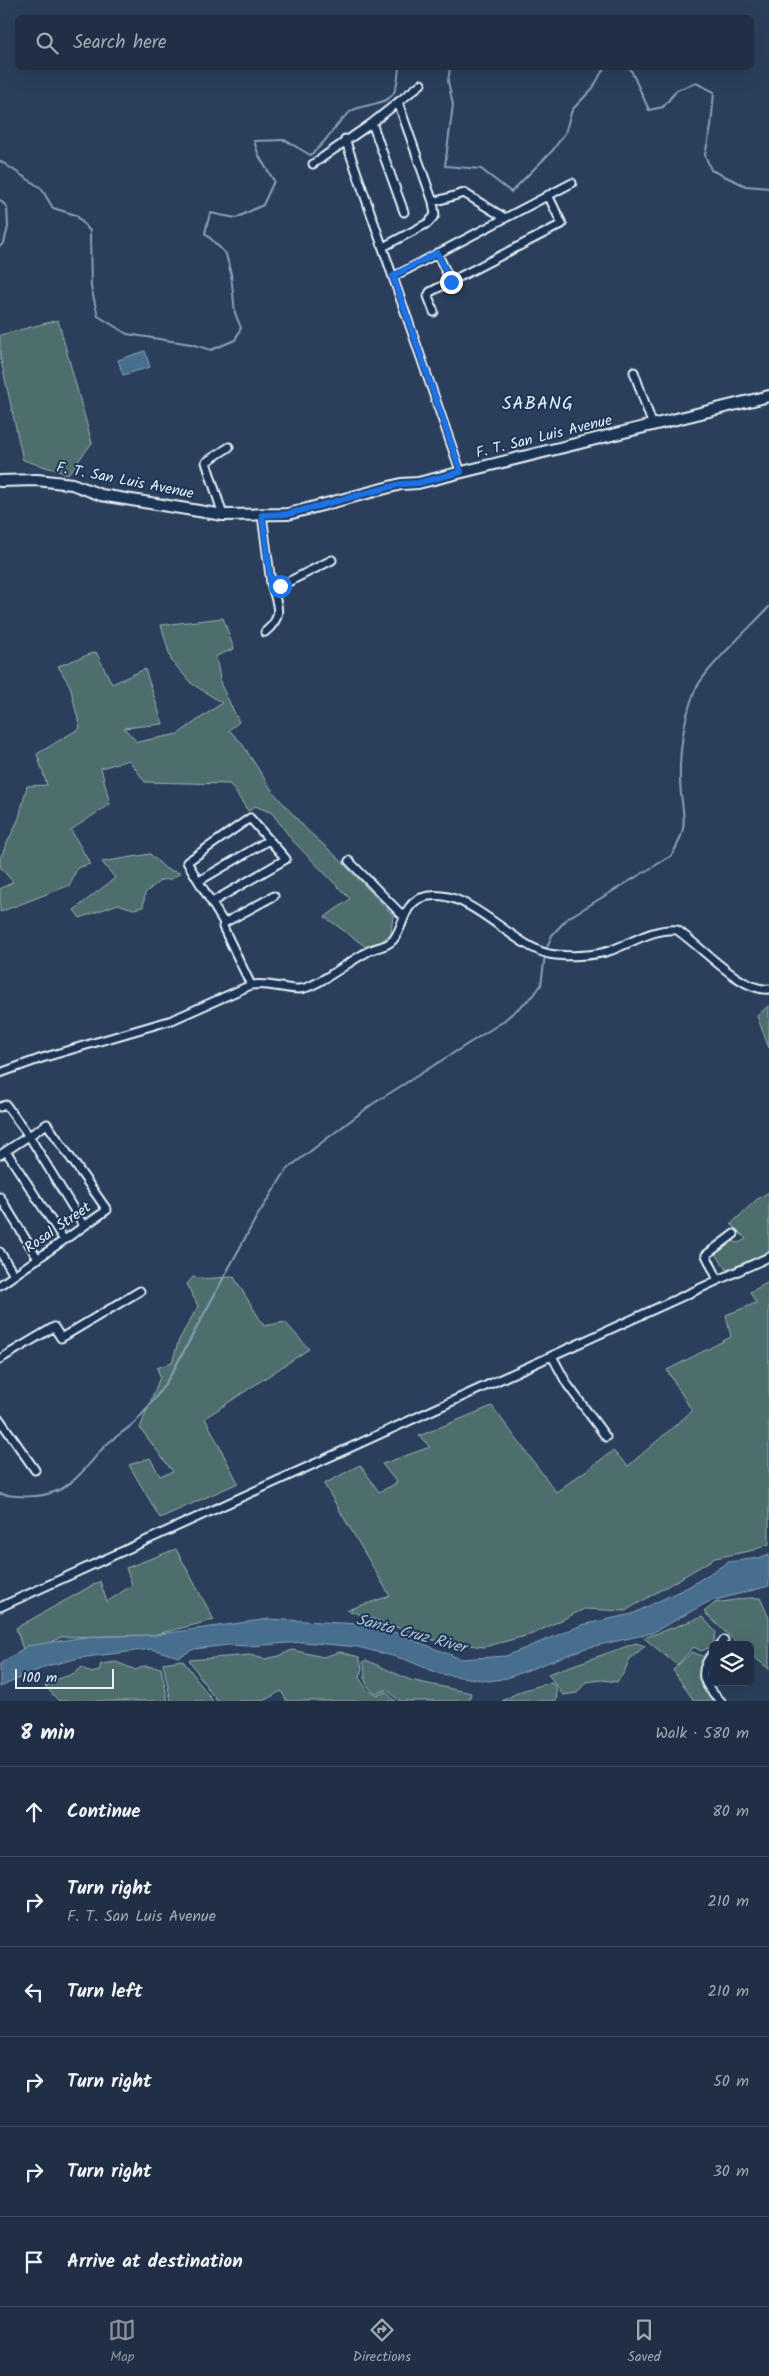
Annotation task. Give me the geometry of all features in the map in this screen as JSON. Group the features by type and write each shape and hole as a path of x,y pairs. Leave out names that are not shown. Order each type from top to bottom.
{"main road":[{"name":"F. T. San Luis Avenue","path":"0,480 30,479 72,484 101,495 223,515 288,514 401,484 418,483 769,396"}],"street":[{"path":"313,164 345,139 372,123 421,84"},
{"path":"383,247 432,220 435,215 433,202 398,102"},
{"path":"372,123 404,212"},
{"path":"345,139 461,472"},
{"path":"393,276 572,183"},
{"path":"433,202 464,193 505,218"},
{"path":"434,312 428,296 430,292 562,224 548,195"},
{"path":"437,253 451,282"},
{"path":"634,372 653,426"},
{"path":"223,515 206,462 228,447"},
{"path":"262,515 271,583 279,612 276,621 265,632"},
{"path":"271,583 275,586 280,586 332,560"},
{"path":"212,902 286,859 250,818 187,862 224,924 223,927 251,985"},
{"path":"199,881 269,840"},
{"path":"349,861 404,917"},
{"path":"224,924 274,896"},
{"path":"0,1073 42,1058 172,1020 251,985 264,983 301,989 315,984 370,950 391,942 398,932 410,906 420,898 431,896 446,896 465,902 526,945 550,954 594,955 654,932 667,929 677,930 728,970 756,989 769,990"},
{"path":"3,1106 29,1136 84,1226"},
{"name":"Rosal Street","path":"0,1285 107,1210 47,1124 29,1136"},
{"path":"29,1136 3,1153 64,1240"},
{"path":"0,1197 38,1259"},
{"path":"718,1280 706,1256 734,1234"},
{"path":"0,1252 14,1275"},
{"path":"0,1607 769,1257"},
{"path":"0,1359 54,1327 61,1338 140,1291"},
{"path":"552,1356 567,1384 606,1437"},
{"path":"0,1420 35,1470"},
{"path":"709,1661 704,1671 703,1681 709,1690 721,1701"}],"green space":[{"path":"58,320 92,443 68,474 23,460 0,356 0,335"},
{"path":"223,618 234,649 216,656 221,685 239,722 229,730 241,742 273,792 306,829 338,858 393,915 391,934 370,950 325,917 350,899 293,841 272,813 255,806 248,811 230,784 145,782 129,760 101,768 110,804 71,830 90,864 77,868 70,885 0,912 0,889 13,882 0,867 0,858 19,818 27,786 47,785 37,754 80,728 70,686 58,666 96,652 112,684 145,669 163,724 124,728 137,742 178,734 222,703 191,683 171,660 161,625"},
{"path":"150,854 166,869 180,873 171,879 161,880 145,893 143,907 133,909 118,904 80,918 74,910 115,878 102,862"},
{"path":"769,1005 769,1048 757,1016"},
{"path":"769,1192 769,1252 727,1270 715,1253 732,1241 738,1243 746,1239 731,1224 756,1200"},
{"path":"193,1277 234,1277 264,1326 285,1322 309,1349 205,1418 238,1483 160,1518 129,1465 150,1458 160,1476 173,1472 140,1428 160,1377 157,1368 172,1362 179,1340 198,1306 187,1284"},
{"path":"769,1282 769,1544 754,1550 715,1558 625,1611 584,1609 533,1634 484,1647 433,1640 347,1610 390,1596 324,1484 360,1465 379,1492 397,1483 382,1464 430,1447 419,1436 492,1406 556,1492 613,1451 628,1466 692,1411 667,1370 731,1337 726,1315 756,1303 750,1292"},
{"path":"176,1549 214,1620 153,1635 61,1637 25,1656 16,1628 100,1581 107,1602 132,1585 126,1568"},
{"path":"760,1598 769,1618 769,1669 754,1657 754,1641 735,1641 704,1612 715,1603"},
{"path":"702,1617 716,1632 714,1641 709,1641 709,1648 701,1651 694,1647 677,1665 644,1638"},
{"path":"636,1643 645,1646 630,1659 617,1682 602,1680 586,1682 577,1693 563,1695 548,1674"},
{"path":"292,1650 323,1657 340,1652 359,1657 362,1668 360,1679 367,1690 377,1695 386,1692 395,1701 287,1701 281,1691 263,1701 217,1701 189,1660 250,1655 264,1659 279,1656"},
{"path":"692,1652 705,1657 700,1671 700,1682 705,1691 716,1701 694,1701 673,1670"},
{"path":"182,1660 213,1701 171,1701 163,1663"},
{"path":"366,1660 410,1680 471,1693 469,1701 399,1701 387,1690 376,1693 368,1686 365,1679 363,1662"},
{"path":"116,1662 136,1670 144,1666 161,1668 168,1701 59,1701 45,1686 54,1680 73,1674 82,1667 91,1673 99,1671 101,1664"},
{"path":"552,1682 557,1691 556,1701 502,1701 521,1691"}],"water":[{"path":"145,351 150,367 123,375 118,360"},
{"path":"769,1554 769,1586 708,1602 652,1633 586,1648 507,1678 489,1681 440,1674 404,1659 358,1647 302,1642 249,1646 228,1645 194,1649 179,1657 151,1649 79,1658 47,1666 0,1687 0,1664 27,1646 85,1637 153,1635 269,1619 376,1625 461,1659 506,1656 582,1625 632,1614 690,1586 728,1562 759,1558"}],"waterway":[{"path":"0,161 41,188 53,208 76,215 90,231 91,287 98,316 127,334 191,344 211,350 235,340 241,328 235,313 231,274 226,254 205,233 210,213 236,218 263,205 274,181 259,156 254,141 285,140 310,155 322,145 347,114 358,108 389,98 396,88 399,70"},
{"path":"450,70 448,81 453,105 445,166 481,169 511,192 553,150 565,133 572,110 593,88 603,70"},
{"path":"631,70 649,110 663,107 677,90 696,83 714,92 711,127 705,155 711,170 746,186 769,188"},
{"path":"0,200 7,207 8,227 4,243 0,246"},
{"path":"546,950 552,935 568,918 671,856 681,835 684,818 680,758 690,703 699,684 716,661 769,607"},
{"path":"0,1494 35,1496 62,1489 75,1479 109,1442 134,1423 152,1403 172,1373 256,1218 287,1169 371,1105 501,1023 534,995 541,985 545,955"}],"district":[{"name":"SABANG","path":"538,404"}],"route":[{"path":"280,586 275,586 271,583 262,515 288,514 401,484 418,483 461,472 393,276 437,253 451,282"}],"water label":[{"name":"Santa Cruz River","path":"411,1634"}]}
